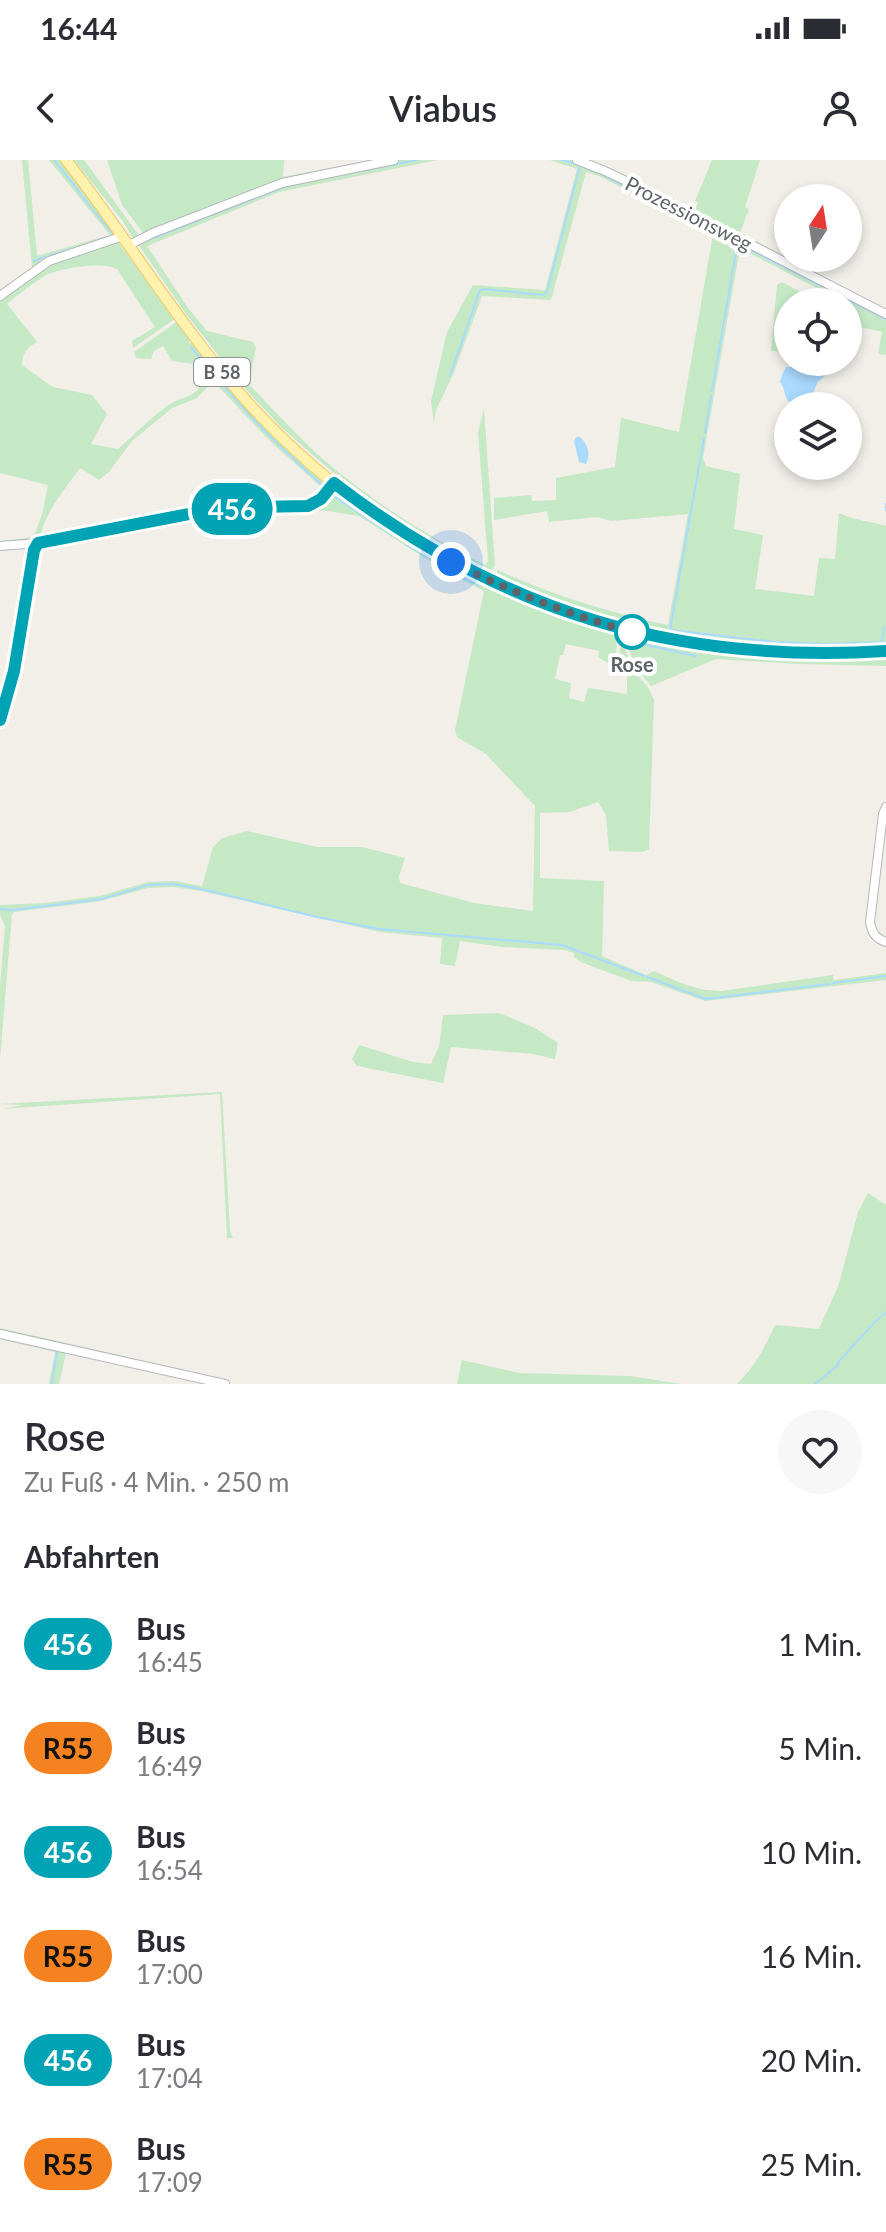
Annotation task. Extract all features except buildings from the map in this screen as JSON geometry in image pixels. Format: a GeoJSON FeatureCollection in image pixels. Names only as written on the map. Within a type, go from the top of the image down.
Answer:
{"type":"FeatureCollection","features":[{"type":"Feature","properties":{"kind":"main road","name":"B 58"},"geometry":{"type":"LineString","coordinates":[[66,160],[195,338],[236,389],[297,452],[334,483],[390,525],[451,562],[532,599],[594,621],[663,639],[740,650],[819,654],[886,651]]}},
{"type":"Feature","properties":{"kind":"street"},"geometry":{"type":"LineString","coordinates":[[0,296],[49,261],[143,237],[282,183],[394,160]]}},
{"type":"Feature","properties":{"kind":"street","name":"Prozessionsweg"},"geometry":{"type":"LineString","coordinates":[[577,160],[643,189],[886,314]]}},
{"type":"Feature","properties":{"kind":"street"},"geometry":{"type":"LineString","coordinates":[[0,546],[38,543],[194,513],[308,506],[321,499],[334,483]]}},
{"type":"Feature","properties":{"kind":"street"},"geometry":{"type":"LineString","coordinates":[[0,720],[14,671],[34,550],[38,543]]}},
{"type":"Feature","properties":{"kind":"street"},"geometry":{"type":"LineString","coordinates":[[886,807],[881,865],[870,922],[872,933],[886,942]]}},
{"type":"Feature","properties":{"kind":"street"},"geometry":{"type":"LineString","coordinates":[[0,1334],[225,1384]]}},
{"type":"Feature","properties":{"kind":"green space"},"geometry":{"type":"Polygon","coordinates":[[[22,160],[28,160],[37,256],[110,235],[49,160],[61,160],[116,232],[115,237],[48,260],[10,286],[32,267],[22,160]]]}},
{"type":"Feature","properties":{"kind":"green space"},"geometry":{"type":"Polygon","coordinates":[[[74,160],[84,160],[137,236],[133,238],[74,160]]]}},
{"type":"Feature","properties":{"kind":"green space"},"geometry":{"type":"Polygon","coordinates":[[[107,160],[284,160],[283,177],[370,160],[387,160],[287,180],[144,234],[122,205],[107,160]]]}},
{"type":"Feature","properties":{"kind":"green space"},"geometry":{"type":"Polygon","coordinates":[[[400,160],[438,160],[279,192],[147,246],[207,331],[253,342],[256,348],[251,372],[245,380],[341,474],[336,475],[282,428],[240,383],[186,314],[138,244],[282,184],[400,160]]]}},
{"type":"Feature","properties":{"kind":"green space"},"geometry":{"type":"Polygon","coordinates":[[[550,160],[571,160],[588,165],[774,259],[774,266],[740,248],[703,458],[706,466],[740,474],[734,529],[763,535],[755,589],[814,596],[819,558],[835,559],[839,513],[886,526],[886,643],[799,646],[720,641],[683,635],[646,628],[574,607],[500,579],[497,575],[497,570],[581,602],[668,625],[688,514],[611,521],[598,517],[549,522],[547,511],[494,520],[494,498],[531,495],[532,501],[556,500],[556,478],[615,467],[621,418],[679,432],[713,234],[586,172],[551,300],[482,296],[453,375],[436,410],[434,423],[431,401],[447,332],[473,285],[545,290],[577,169],[550,160]]]}},
{"type":"Feature","properties":{"kind":"green space"},"geometry":{"type":"Polygon","coordinates":[[[712,160],[760,160],[740,233],[760,243],[759,246],[691,210],[698,203],[695,201],[712,160]]]}},
{"type":"Feature","properties":{"kind":"green space"},"geometry":{"type":"Polygon","coordinates":[[[118,242],[174,317],[173,320],[133,348],[132,341],[155,327],[117,269],[91,266],[58,271],[38,280],[7,304],[37,342],[26,351],[22,365],[53,387],[92,395],[107,414],[91,444],[118,449],[165,408],[199,388],[199,374],[193,364],[172,361],[163,346],[154,351],[151,359],[136,358],[134,352],[179,323],[189,337],[189,343],[194,343],[325,482],[326,487],[315,501],[90,531],[89,527],[193,507],[301,502],[318,493],[321,487],[270,441],[213,381],[197,398],[172,408],[132,441],[109,472],[99,480],[80,468],[49,512],[41,540],[0,545],[0,541],[34,537],[48,485],[0,473],[0,297],[38,269],[118,242]]]}},
{"type":"Feature","properties":{"kind":"green space"},"geometry":{"type":"Polygon","coordinates":[[[786,272],[799,272],[831,288],[817,288],[786,272]]]}},
{"type":"Feature","properties":{"kind":"green space"},"geometry":{"type":"Polygon","coordinates":[[[782,282],[793,288],[777,288],[782,282]]]}},
{"type":"Feature","properties":{"kind":"green space"},"geometry":{"type":"Polygon","coordinates":[[[862,304],[886,316],[886,355],[878,354],[882,332],[862,328],[862,304]]]}},
{"type":"Feature","properties":{"kind":"green space"},"geometry":{"type":"Polygon","coordinates":[[[774,318],[774,351],[771,351],[774,318]]]}},
{"type":"Feature","properties":{"kind":"green space"},"geometry":{"type":"Polygon","coordinates":[[[484,409],[495,566],[489,573],[430,543],[357,492],[340,478],[341,474],[401,517],[485,565],[488,561],[478,432],[484,409]]]}},
{"type":"Feature","properties":{"kind":"green space"},"geometry":{"type":"Polygon","coordinates":[[[331,490],[413,543],[617,633],[616,657],[610,664],[598,657],[599,651],[566,644],[563,655],[560,655],[555,679],[571,683],[569,698],[584,702],[588,688],[627,694],[627,673],[614,666],[618,663],[621,641],[636,673],[649,689],[654,700],[649,849],[643,852],[609,851],[606,815],[598,802],[570,812],[540,813],[540,878],[604,881],[602,956],[646,975],[654,971],[705,990],[722,991],[833,975],[834,980],[886,973],[886,980],[705,1001],[651,982],[631,981],[581,962],[574,957],[574,953],[565,950],[460,941],[455,966],[440,964],[442,938],[380,932],[201,891],[173,887],[148,888],[101,901],[12,914],[0,1059],[0,987],[5,926],[0,905],[100,896],[148,882],[175,881],[202,886],[213,847],[222,838],[247,831],[317,847],[362,847],[405,858],[400,883],[474,903],[533,911],[535,806],[486,754],[457,737],[455,730],[484,591],[442,569],[359,516],[314,509],[307,513],[253,512],[194,517],[46,545],[36,559],[15,686],[7,715],[0,727],[35,555],[40,546],[194,514],[297,509],[331,490]]]}},
{"type":"Feature","properties":{"kind":"green space"},"geometry":{"type":"Polygon","coordinates":[[[29,544],[32,546],[13,670],[0,716],[0,700],[29,544]]]}},
{"type":"Feature","properties":{"kind":"green space"},"geometry":{"type":"Polygon","coordinates":[[[628,635],[789,658],[886,659],[886,666],[716,659],[651,686],[638,670],[624,639],[628,635]]]}},
{"type":"Feature","properties":{"kind":"green space"},"geometry":{"type":"Polygon","coordinates":[[[499,1013],[535,1028],[558,1043],[555,1059],[533,1054],[451,1047],[443,1083],[357,1066],[352,1059],[359,1045],[413,1062],[431,1064],[439,1046],[443,1015],[499,1013]]]}},
{"type":"Feature","properties":{"kind":"green space"},"geometry":{"type":"Polygon","coordinates":[[[222,1092],[230,1231],[233,1238],[227,1238],[220,1094],[0,1109],[23,1105],[0,1104],[222,1092]]]}},
{"type":"Feature","properties":{"kind":"green space"},"geometry":{"type":"Polygon","coordinates":[[[868,1193],[886,1205],[886,1384],[737,1384],[759,1356],[775,1325],[819,1329],[839,1284],[858,1212],[868,1193]]]}},
{"type":"Feature","properties":{"kind":"green space"},"geometry":{"type":"Polygon","coordinates":[[[0,1328],[185,1370],[0,1332],[0,1328]]]}},
{"type":"Feature","properties":{"kind":"green space"},"geometry":{"type":"Polygon","coordinates":[[[0,1336],[208,1384],[66,1353],[59,1384],[49,1384],[55,1352],[0,1339],[0,1336]]]}},
{"type":"Feature","properties":{"kind":"green space"},"geometry":{"type":"Polygon","coordinates":[[[462,1360],[519,1373],[630,1376],[681,1384],[457,1384],[462,1360]]]}},
{"type":"Feature","properties":{"kind":"water"},"geometry":{"type":"Polygon","coordinates":[[[825,376],[813,392],[785,392],[781,377],[825,376]]]}},
{"type":"Feature","properties":{"kind":"water"},"geometry":{"type":"Polygon","coordinates":[[[580,437],[587,446],[586,464],[579,462],[574,441],[580,437]]]}},
{"type":"Feature","properties":{"kind":"waterway"},"geometry":{"type":"LineString","coordinates":[[54,160],[111,232]]}},
{"type":"Feature","properties":{"kind":"waterway"},"geometry":{"type":"LineString","coordinates":[[334,176],[417,160]]}},
{"type":"Feature","properties":{"kind":"waterway"},"geometry":{"type":"LineString","coordinates":[[562,160],[576,164]]}},
{"type":"Feature","properties":{"kind":"waterway"},"geometry":{"type":"LineString","coordinates":[[450,376],[480,290],[543,295],[547,292],[580,166]]}},
{"type":"Feature","properties":{"kind":"waterway"},"geometry":{"type":"LineString","coordinates":[[601,174],[729,239]]}},
{"type":"Feature","properties":{"kind":"waterway"},"geometry":{"type":"LineString","coordinates":[[153,238],[281,188]]}},
{"type":"Feature","properties":{"kind":"waterway"},"geometry":{"type":"LineString","coordinates":[[712,391],[737,246],[734,241]]}},
{"type":"Feature","properties":{"kind":"waterway"},"geometry":{"type":"LineString","coordinates":[[737,243],[821,286]]}},
{"type":"Feature","properties":{"kind":"waterway"},"geometry":{"type":"LineString","coordinates":[[51,255],[65,251]]}},
{"type":"Feature","properties":{"kind":"waterway"},"geometry":{"type":"LineString","coordinates":[[34,261],[45,257]]}},
{"type":"Feature","properties":{"kind":"waterway"},"geometry":{"type":"LineString","coordinates":[[862,307],[886,319]]}},
{"type":"Feature","properties":{"kind":"waterway"},"geometry":{"type":"LineString","coordinates":[[191,347],[253,418],[321,484]]}},
{"type":"Feature","properties":{"kind":"waterway"},"geometry":{"type":"LineString","coordinates":[[705,433],[711,396]]}},
{"type":"Feature","properties":{"kind":"waterway"},"geometry":{"type":"LineString","coordinates":[[704,438],[670,630],[774,642],[826,644],[881,642],[884,627]]}},
{"type":"Feature","properties":{"kind":"waterway"},"geometry":{"type":"LineString","coordinates":[[334,496],[392,535]]}},
{"type":"Feature","properties":{"kind":"waterway"},"geometry":{"type":"LineString","coordinates":[[886,504],[886,510]]}},
{"type":"Feature","properties":{"kind":"waterway"},"geometry":{"type":"LineString","coordinates":[[407,545],[479,586]]}},
{"type":"Feature","properties":{"kind":"waterway"},"geometry":{"type":"LineString","coordinates":[[628,641],[696,656]]}},
{"type":"Feature","properties":{"kind":"waterway"},"geometry":{"type":"LineString","coordinates":[[0,909],[102,899],[148,885],[173,884],[379,929],[562,945],[644,976]]}},
{"type":"Feature","properties":{"kind":"waterway"},"geometry":{"type":"LineString","coordinates":[[833,983],[886,976]]}},
{"type":"Feature","properties":{"kind":"waterway"},"geometry":{"type":"LineString","coordinates":[[647,977],[706,999],[829,984]]}},
{"type":"Feature","properties":{"kind":"waterway"},"geometry":{"type":"LineString","coordinates":[[815,1384],[837,1366],[886,1312]]}},
{"type":"Feature","properties":{"kind":"waterway"},"geometry":{"type":"LineString","coordinates":[[52,1384],[57,1352]]}},
{"type":"Feature","properties":{"kind":"bus line","name":"456"},"geometry":{"type":"LineString","coordinates":[[0,720],[14,671],[34,550],[38,543],[194,513],[308,506],[321,499],[334,483],[390,525],[451,562],[491,582],[579,617],[663,639],[740,650],[796,653],[886,651]]}},
{"type":"Feature","properties":{"kind":"place","name":"Rose"},"geometry":{"type":"Point","coordinates":[632,632]}},
{"type":"Feature","properties":{"kind":"route"},"geometry":{"type":"LineString","coordinates":[[451,562],[532,599],[632,632]]}}]}
